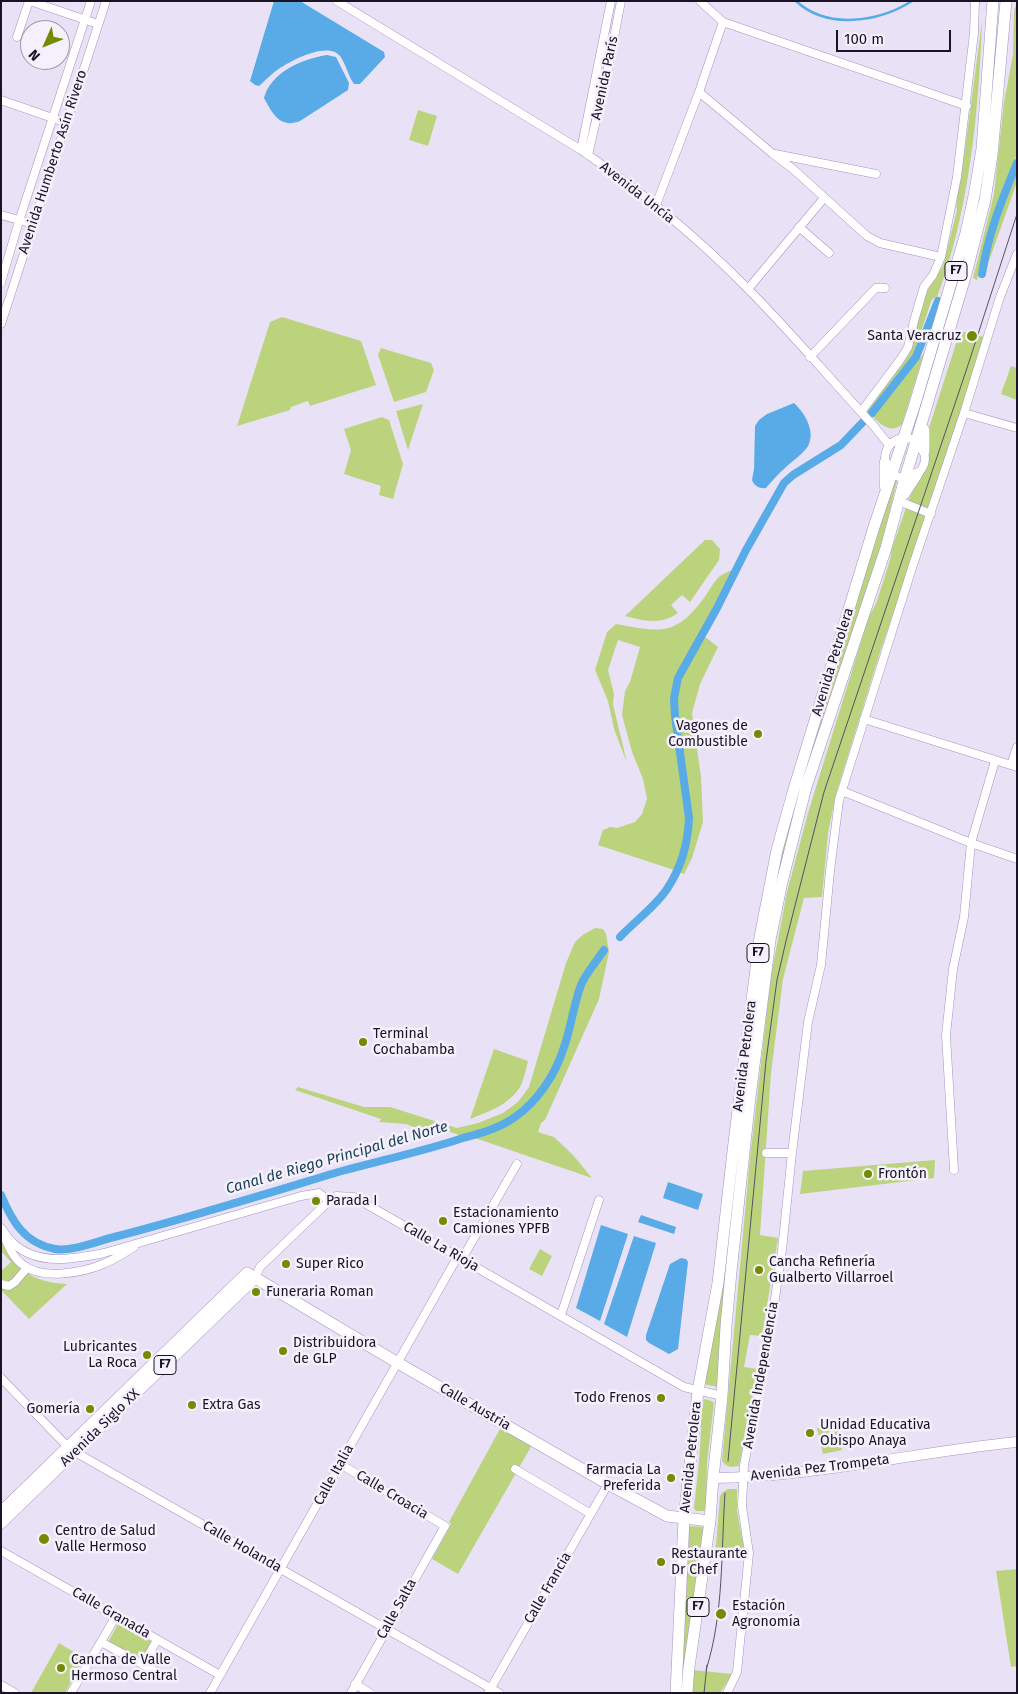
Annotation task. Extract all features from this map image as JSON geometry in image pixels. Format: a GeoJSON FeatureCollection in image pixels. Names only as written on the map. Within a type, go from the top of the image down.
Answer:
{"type":"FeatureCollection","features":[{"type":"Feature","properties":{"kind":"highway"},"geometry":{"type":"LineString","coordinates":[[986,1],[990,32]]}},
{"type":"Feature","properties":{"kind":"highway","name":"F7"},"geometry":{"type":"LineString","coordinates":[[916,441],[918,415],[974,196],[982,149],[993,1]]}},
{"type":"Feature","properties":{"kind":"highway","name":"F7"},"geometry":{"type":"LineString","coordinates":[[895,441],[918,415],[966,274],[985,200],[992,155],[1006,1]]}},
{"type":"Feature","properties":{"kind":"highway"},"geometry":{"type":"LineString","coordinates":[[1004,25],[1014,1]]}},
{"type":"Feature","properties":{"kind":"highway"},"geometry":{"type":"LineString","coordinates":[[918,415],[924,451]]}},
{"type":"Feature","properties":{"kind":"highway","name":"Avenida Petrolera"},"geometry":{"type":"LineString","coordinates":[[676,1693],[684,1519],[698,1391],[718,1283],[758,956],[777,850],[794,789],[893,474],[895,441]]}},
{"type":"Feature","properties":{"kind":"highway","name":"Avenida Petrolera"},"geometry":{"type":"LineString","coordinates":[[688,1693],[689,1667],[710,1521],[722,1396],[726,1326],[749,1106],[770,940],[782,882],[806,786],[886,548],[916,441]]}},
{"type":"Feature","properties":{"kind":"highway"},"geometry":{"type":"LineString","coordinates":[[885,463],[886,495]]}},
{"type":"Feature","properties":{"kind":"highway"},"geometry":{"type":"LineString","coordinates":[[899,501],[917,474]]}},
{"type":"Feature","properties":{"kind":"highway","name":"Calle Austria"},"geometry":{"type":"LineString","coordinates":[[254,1273],[398,1363],[608,1484],[667,1516],[710,1521]]}},
{"type":"Feature","properties":{"kind":"highway","name":"Avenida Siglo XX"},"geometry":{"type":"LineString","coordinates":[[1,1512],[72,1449],[254,1273]]}},
{"type":"Feature","properties":{"kind":"highway","name":"Avenida Siglo XX"},"geometry":{"type":"LineString","coordinates":[[1,1523],[72,1449]]}},
{"type":"Feature","properties":{"kind":"main road","name":"Avenida Pez Trompeta"},"geometry":{"type":"LineString","coordinates":[[713,1478],[830,1470],[1017,1442]]}},
{"type":"Feature","properties":{"kind":"street"},"geometry":{"type":"LineString","coordinates":[[17,37],[29,1],[98,24]]}},
{"type":"Feature","properties":{"kind":"street","name":"Avenida Humberto Asín Rivero"},"geometry":{"type":"LineString","coordinates":[[2,280],[91,1]]}},
{"type":"Feature","properties":{"kind":"street","name":"Avenida Humberto Asín Rivero"},"geometry":{"type":"LineString","coordinates":[[1,324],[106,1]]}},
{"type":"Feature","properties":{"kind":"street","name":"Avenida Uncía"},"geometry":{"type":"LineString","coordinates":[[336,1],[585,152],[656,205],[748,289],[861,412],[895,441]]}},
{"type":"Feature","properties":{"kind":"street","name":"Avenida París"},"geometry":{"type":"LineString","coordinates":[[585,152],[611,1]]}},
{"type":"Feature","properties":{"kind":"street","name":"Avenida París"},"geometry":{"type":"LineString","coordinates":[[585,152],[609,64],[621,1]]}},
{"type":"Feature","properties":{"kind":"street"},"geometry":{"type":"LineString","coordinates":[[700,1],[723,22],[966,106]]}},
{"type":"Feature","properties":{"kind":"street"},"geometry":{"type":"LineString","coordinates":[[861,412],[908,347],[924,287],[933,275],[941,257],[952,206],[966,106],[974,33],[975,1]]}},
{"type":"Feature","properties":{"kind":"street"},"geometry":{"type":"LineString","coordinates":[[656,205],[699,92],[723,22]]}},
{"type":"Feature","properties":{"kind":"street"},"geometry":{"type":"LineString","coordinates":[[699,92],[772,154],[793,169],[867,236],[880,243],[941,257]]}},
{"type":"Feature","properties":{"kind":"street"},"geometry":{"type":"LineString","coordinates":[[1,100],[67,123]]}},
{"type":"Feature","properties":{"kind":"street"},"geometry":{"type":"LineString","coordinates":[[772,154],[876,174]]}},
{"type":"Feature","properties":{"kind":"street"},"geometry":{"type":"LineString","coordinates":[[748,289],[824,198]]}},
{"type":"Feature","properties":{"kind":"street"},"geometry":{"type":"LineString","coordinates":[[1,215],[33,224]]}},
{"type":"Feature","properties":{"kind":"street"},"geometry":{"type":"LineString","coordinates":[[799,227],[829,253]]}},
{"type":"Feature","properties":{"kind":"street","name":"Avenida Independencia"},"geometry":{"type":"LineString","coordinates":[[726,1693],[737,1672],[749,1553],[742,1506],[744,1465],[773,1314],[808,1022],[821,965],[830,871],[840,800],[864,719],[1000,297],[1017,254]]}},
{"type":"Feature","properties":{"kind":"street"},"geometry":{"type":"LineString","coordinates":[[810,357],[876,288],[885,288]]}},
{"type":"Feature","properties":{"kind":"street"},"geometry":{"type":"LineString","coordinates":[[964,413],[1017,428]]}},
{"type":"Feature","properties":{"kind":"street"},"geometry":{"type":"LineString","coordinates":[[895,441],[916,441],[924,451],[924,463],[917,474],[905,478],[893,474],[885,463],[885,453],[895,441]]}},
{"type":"Feature","properties":{"kind":"street"},"geometry":{"type":"LineString","coordinates":[[899,501],[931,514]]}},
{"type":"Feature","properties":{"kind":"street"},"geometry":{"type":"LineString","coordinates":[[864,719],[1014,766],[1017,747]]}},
{"type":"Feature","properties":{"kind":"street"},"geometry":{"type":"LineString","coordinates":[[954,1170],[946,1035],[953,969],[964,917],[971,843],[995,761]]}},
{"type":"Feature","properties":{"kind":"street"},"geometry":{"type":"LineString","coordinates":[[842,791],[971,843],[1017,859]]}},
{"type":"Feature","properties":{"kind":"street"},"geometry":{"type":"LineString","coordinates":[[766,1153],[792,1153]]}},
{"type":"Feature","properties":{"kind":"street","name":"Calle Italia"},"geometry":{"type":"LineString","coordinates":[[210,1693],[398,1363],[517,1164]]}},
{"type":"Feature","properties":{"kind":"street","name":"Calle La Rioja"},"geometry":{"type":"LineString","coordinates":[[1,1229],[13,1244],[30,1255],[52,1260],[76,1259],[300,1196],[319,1193],[329,1201],[336,1196],[354,1197],[684,1387],[722,1396]]}},
{"type":"Feature","properties":{"kind":"street"},"geometry":{"type":"LineString","coordinates":[[561,1316],[599,1200]]}},
{"type":"Feature","properties":{"kind":"street","name":"Avenida Siglo XX"},"geometry":{"type":"LineString","coordinates":[[254,1273],[329,1201]]}},
{"type":"Feature","properties":{"kind":"street","name":"Calle La Rioja"},"geometry":{"type":"LineString","coordinates":[[1,1229],[11,1252],[23,1266],[33,1271],[52,1274],[78,1271],[103,1264],[145,1241]]}},
{"type":"Feature","properties":{"kind":"street"},"geometry":{"type":"LineString","coordinates":[[1,1284],[9,1286],[28,1268]]}},
{"type":"Feature","properties":{"kind":"street","name":"Calle Holanda"},"geometry":{"type":"LineString","coordinates":[[1,1378],[72,1449],[386,1628],[489,1690],[499,1693]]}},
{"type":"Feature","properties":{"kind":"street","name":"Calle Croacia"},"geometry":{"type":"LineString","coordinates":[[340,1464],[445,1526]]}},
{"type":"Feature","properties":{"kind":"street"},"geometry":{"type":"LineString","coordinates":[[515,1469],[591,1514]]}},
{"type":"Feature","properties":{"kind":"street","name":"Calle Francia"},"geometry":{"type":"LineString","coordinates":[[489,1690],[608,1484]]}},
{"type":"Feature","properties":{"kind":"street","name":"Calle Salta"},"geometry":{"type":"LineString","coordinates":[[350,1693],[445,1526]]}},
{"type":"Feature","properties":{"kind":"street","name":"Calle Granada"},"geometry":{"type":"LineString","coordinates":[[1,1551],[220,1675]]}},
{"type":"Feature","properties":{"kind":"street"},"geometry":{"type":"LineString","coordinates":[[71,1693],[116,1616]]}},
{"type":"Feature","properties":{"kind":"street"},"geometry":{"type":"LineString","coordinates":[[143,1665],[157,1640]]}},
{"type":"Feature","properties":{"kind":"street"},"geometry":{"type":"LineString","coordinates":[[101,1642],[157,1672]]}},
{"type":"Feature","properties":{"kind":"street"},"geometry":{"type":"LineString","coordinates":[[355,1684],[370,1693]]}},
{"type":"Feature","properties":{"kind":"street"},"geometry":{"type":"LineString","coordinates":[[1,1685],[15,1693]]}},
{"type":"Feature","properties":{"kind":"green space"},"geometry":{"type":"Polygon","coordinates":[[[1017,3],[1017,154],[999,198],[986,240],[977,280],[973,278],[994,194],[1004,102],[1013,55],[1014,10],[1017,3]]]}},
{"type":"Feature","properties":{"kind":"green space"},"geometry":{"type":"Polygon","coordinates":[[[982,21],[975,126],[965,196],[948,265],[937,297],[932,299],[913,355],[869,413],[866,411],[908,356],[913,345],[919,313],[927,290],[943,266],[957,210],[956,200],[964,157],[982,21]]]}},
{"type":"Feature","properties":{"kind":"green space"},"geometry":{"type":"Polygon","coordinates":[[[418,110],[437,116],[428,146],[409,140],[418,110]]]}},
{"type":"Feature","properties":{"kind":"green space"},"geometry":{"type":"Polygon","coordinates":[[[1017,170],[1017,182],[982,281],[995,225],[1017,170]]]}},
{"type":"Feature","properties":{"kind":"green space"},"geometry":{"type":"Polygon","coordinates":[[[282,317],[361,341],[376,385],[310,406],[308,401],[291,407],[290,410],[237,426],[270,322],[282,317]]]}},
{"type":"Feature","properties":{"kind":"green space"},"geometry":{"type":"Polygon","coordinates":[[[960,331],[984,337],[934,495],[881,649],[836,794],[828,833],[822,897],[804,898],[783,979],[771,1073],[760,1235],[778,1238],[762,1336],[750,1335],[744,1367],[757,1369],[739,1466],[729,1466],[722,1461],[750,1158],[771,976],[787,892],[808,813],[869,616],[876,604],[892,548],[914,485],[925,468],[928,456],[928,431],[960,331]]]}},
{"type":"Feature","properties":{"kind":"green space"},"geometry":{"type":"Polygon","coordinates":[[[381,348],[431,363],[434,370],[426,392],[394,402],[378,355],[381,348]]]}},
{"type":"Feature","properties":{"kind":"green space"},"geometry":{"type":"Polygon","coordinates":[[[924,353],[902,424],[894,428],[883,425],[873,417],[924,353]]]}},
{"type":"Feature","properties":{"kind":"green space"},"geometry":{"type":"Polygon","coordinates":[[[1011,366],[1017,368],[1017,400],[1001,394],[1011,366]]]}},
{"type":"Feature","properties":{"kind":"green space"},"geometry":{"type":"Polygon","coordinates":[[[423,404],[408,450],[396,411],[423,404]]]}},
{"type":"Feature","properties":{"kind":"green space"},"geometry":{"type":"Polygon","coordinates":[[[382,417],[389,420],[403,464],[393,499],[379,495],[381,486],[344,474],[351,450],[344,429],[382,417]]]}},
{"type":"Feature","properties":{"kind":"green space"},"geometry":{"type":"Polygon","coordinates":[[[895,481],[897,481],[885,531],[787,843],[719,1387],[702,1384],[763,940],[791,811],[877,531],[895,481]]]}},
{"type":"Feature","properties":{"kind":"green space"},"geometry":{"type":"Polygon","coordinates":[[[705,540],[712,540],[720,549],[719,560],[690,602],[682,595],[671,605],[678,613],[659,621],[625,616],[705,540]]]}},
{"type":"Feature","properties":{"kind":"green space"},"geometry":{"type":"Polygon","coordinates":[[[734,569],[675,678],[672,695],[673,717],[686,817],[686,835],[674,870],[598,845],[603,830],[635,822],[642,814],[647,799],[643,779],[632,752],[622,715],[625,691],[630,682],[640,647],[618,640],[608,670],[614,694],[613,704],[627,763],[614,729],[608,701],[595,670],[607,632],[616,624],[656,630],[666,629],[675,625],[694,611],[718,578],[734,569]]]}},
{"type":"Feature","properties":{"kind":"green space"},"geometry":{"type":"Polygon","coordinates":[[[704,636],[718,647],[700,684],[692,713],[701,777],[703,822],[692,858],[684,874],[678,872],[690,839],[691,811],[679,732],[678,696],[683,674],[704,636]]]}},
{"type":"Feature","properties":{"kind":"green space"},"geometry":{"type":"Polygon","coordinates":[[[595,928],[603,929],[606,934],[609,952],[599,999],[538,1132],[554,1137],[573,1155],[592,1178],[466,1135],[462,1136],[439,1128],[438,1133],[433,1135],[406,1124],[379,1122],[381,1119],[295,1090],[298,1087],[364,1107],[390,1107],[457,1128],[478,1123],[503,1113],[518,1102],[529,1087],[566,963],[575,942],[595,928]]]}},
{"type":"Feature","properties":{"kind":"green space"},"geometry":{"type":"Polygon","coordinates":[[[494,1049],[528,1061],[523,1081],[510,1099],[491,1111],[470,1119],[494,1049]]]}},
{"type":"Feature","properties":{"kind":"green space","name":"Frontón"},"geometry":{"type":"Polygon","coordinates":[[[935,1160],[934,1178],[800,1194],[803,1171],[935,1160]]]}},
{"type":"Feature","properties":{"kind":"green space"},"geometry":{"type":"Polygon","coordinates":[[[1,1237],[13,1258],[26,1272],[34,1277],[54,1283],[67,1284],[29,1319],[1,1290],[1,1271],[11,1262],[1,1251],[1,1237]]]}},
{"type":"Feature","properties":{"kind":"green space"},"geometry":{"type":"Polygon","coordinates":[[[540,1249],[552,1256],[542,1276],[529,1269],[540,1249]]]}},
{"type":"Feature","properties":{"kind":"green space"},"geometry":{"type":"Polygon","coordinates":[[[704,1399],[714,1403],[707,1463],[706,1509],[704,1511],[696,1511],[694,1508],[700,1454],[701,1410],[704,1399]]]}},
{"type":"Feature","properties":{"kind":"green space"},"geometry":{"type":"Polygon","coordinates":[[[837,1424],[842,1450],[823,1454],[817,1428],[837,1424]]]}},
{"type":"Feature","properties":{"kind":"green space"},"geometry":{"type":"Polygon","coordinates":[[[501,1427],[532,1445],[458,1574],[432,1559],[451,1524],[449,1522],[501,1427]]]}},
{"type":"Feature","properties":{"kind":"green space"},"geometry":{"type":"Polygon","coordinates":[[[728,1489],[737,1489],[737,1511],[745,1554],[713,1553],[716,1545],[720,1496],[728,1489]]]}},
{"type":"Feature","properties":{"kind":"green space"},"geometry":{"type":"Polygon","coordinates":[[[689,1526],[704,1527],[684,1693],[680,1693],[689,1526]]]}},
{"type":"Feature","properties":{"kind":"green space"},"geometry":{"type":"Polygon","coordinates":[[[1017,1569],[1017,1666],[1011,1667],[996,1571],[1017,1569]]]}},
{"type":"Feature","properties":{"kind":"green space"},"geometry":{"type":"Polygon","coordinates":[[[118,1624],[152,1642],[141,1661],[108,1642],[118,1624]]]}},
{"type":"Feature","properties":{"kind":"green space"},"geometry":{"type":"Polygon","coordinates":[[[59,1643],[84,1658],[65,1693],[31,1693],[59,1643]]]}},
{"type":"Feature","properties":{"kind":"green space"},"geometry":{"type":"Polygon","coordinates":[[[693,1670],[732,1674],[720,1693],[692,1693],[693,1670]]]}},
{"type":"Feature","properties":{"kind":"water"},"geometry":{"type":"Polygon","coordinates":[[[274,1],[300,1],[384,52],[385,57],[360,84],[354,84],[340,56],[327,50],[310,53],[293,61],[277,70],[259,86],[255,85],[250,81],[274,1]]]}},
{"type":"Feature","properties":{"kind":"water"},"geometry":{"type":"Polygon","coordinates":[[[327,55],[336,57],[349,83],[348,90],[300,121],[287,123],[282,121],[270,109],[264,98],[273,81],[289,68],[327,55]]]}},
{"type":"Feature","properties":{"kind":"water"},"geometry":{"type":"Polygon","coordinates":[[[794,403],[802,412],[810,429],[811,435],[808,446],[766,488],[759,487],[752,480],[755,426],[767,414],[794,403]]]}},
{"type":"Feature","properties":{"kind":"water"},"geometry":{"type":"Polygon","coordinates":[[[668,1182],[703,1194],[698,1210],[663,1198],[668,1182]]]}},
{"type":"Feature","properties":{"kind":"water"},"geometry":{"type":"Polygon","coordinates":[[[641,1215],[676,1227],[674,1234],[638,1222],[641,1215]]]}},
{"type":"Feature","properties":{"kind":"water"},"geometry":{"type":"Polygon","coordinates":[[[601,1225],[628,1234],[600,1321],[576,1308],[601,1225]]]}},
{"type":"Feature","properties":{"kind":"water"},"geometry":{"type":"Polygon","coordinates":[[[634,1236],[656,1243],[627,1337],[604,1324],[634,1236]]]}},
{"type":"Feature","properties":{"kind":"water"},"geometry":{"type":"Polygon","coordinates":[[[681,1258],[686,1259],[688,1262],[678,1349],[669,1354],[649,1343],[646,1340],[646,1335],[670,1264],[681,1258]]]}},
{"type":"Feature","properties":{"kind":"waterway"},"geometry":{"type":"LineString","coordinates":[[796,1],[809,10],[823,16],[853,20],[884,14],[912,1]]}},
{"type":"Feature","properties":{"kind":"waterway","name":"Canal de Riego Principal del Norte"},"geometry":{"type":"LineString","coordinates":[[982,274],[992,231],[1017,163]]}},
{"type":"Feature","properties":{"kind":"waterway","name":"Canal de Riego Principal del Norte"},"geometry":{"type":"LineString","coordinates":[[872,413],[916,357],[938,301]]}},
{"type":"Feature","properties":{"kind":"waterway","name":"Canal de Riego Principal del Norte"},"geometry":{"type":"LineString","coordinates":[[620,937],[662,896],[676,873],[685,846],[689,818],[675,716],[674,698],[678,678],[784,483],[793,475],[841,445],[862,423]]}},
{"type":"Feature","properties":{"kind":"waterway","name":"Canal de Riego Principal del Norte"},"geometry":{"type":"LineString","coordinates":[[1,1195],[20,1230],[27,1236],[44,1246],[61,1250],[69,1249],[85,1246],[335,1173],[431,1148],[497,1127],[509,1121],[531,1104],[550,1078],[566,1042],[581,985],[604,950]]}},
{"type":"Feature","properties":{"kind":"tram line"},"geometry":{"type":"LineString","coordinates":[[728,1461],[766,1061],[777,980],[786,941],[824,792],[1017,214]]}},
{"type":"Feature","properties":{"kind":"tram line"},"geometry":{"type":"LineString","coordinates":[[706,1670],[712,1649],[719,1605],[725,1493]]}},
{"type":"Feature","properties":{"kind":"tram line"},"geometry":{"type":"LineString","coordinates":[[704,1693],[707,1665]]}},
{"type":"Feature","properties":{"kind":"place","name":"Santa Veracruz"},"geometry":{"type":"Point","coordinates":[972,336]}},
{"type":"Feature","properties":{"kind":"place","name":"Vagones de Combustible"},"geometry":{"type":"Point","coordinates":[758,734]}},
{"type":"Feature","properties":{"kind":"place","name":"Terminal Cochabamba"},"geometry":{"type":"Point","coordinates":[363,1042]}},
{"type":"Feature","properties":{"kind":"place","name":"Frontón"},"geometry":{"type":"Point","coordinates":[868,1174]}},
{"type":"Feature","properties":{"kind":"place","name":"Parada I"},"geometry":{"type":"Point","coordinates":[316,1201]}},
{"type":"Feature","properties":{"kind":"place","name":"Estacionamiento Camiones YPFB"},"geometry":{"type":"Point","coordinates":[443,1221]}},
{"type":"Feature","properties":{"kind":"place","name":"Super Rico"},"geometry":{"type":"Point","coordinates":[286,1264]}},
{"type":"Feature","properties":{"kind":"place","name":"Cancha Refinería Gualberto Villarroel"},"geometry":{"type":"Point","coordinates":[759,1270]}},
{"type":"Feature","properties":{"kind":"place","name":"Funeraria Roman"},"geometry":{"type":"Point","coordinates":[256,1292]}},
{"type":"Feature","properties":{"kind":"place","name":"Distribuidora de GLP"},"geometry":{"type":"Point","coordinates":[283,1351]}},
{"type":"Feature","properties":{"kind":"place","name":"Lubricantes La Roca"},"geometry":{"type":"Point","coordinates":[147,1355]}},
{"type":"Feature","properties":{"kind":"place","name":"Todo Frenos"},"geometry":{"type":"Point","coordinates":[661,1398]}},
{"type":"Feature","properties":{"kind":"place","name":"Extra Gas"},"geometry":{"type":"Point","coordinates":[192,1405]}},
{"type":"Feature","properties":{"kind":"place","name":"Gomería"},"geometry":{"type":"Point","coordinates":[90,1409]}},
{"type":"Feature","properties":{"kind":"place","name":"Unidad Educativa Obispo Anaya"},"geometry":{"type":"Point","coordinates":[810,1433]}},
{"type":"Feature","properties":{"kind":"place","name":"Farmacia La Preferida"},"geometry":{"type":"Point","coordinates":[671,1478]}},
{"type":"Feature","properties":{"kind":"place","name":"Centro de Salud Valle Hermoso"},"geometry":{"type":"Point","coordinates":[44,1539]}},
{"type":"Feature","properties":{"kind":"place","name":"Restaurante Dr Chef"},"geometry":{"type":"Point","coordinates":[661,1562]}},
{"type":"Feature","properties":{"kind":"place","name":"Estación Agronomía"},"geometry":{"type":"Point","coordinates":[721,1614]}},
{"type":"Feature","properties":{"kind":"place","name":"Cancha de Valle Hermoso Central"},"geometry":{"type":"Point","coordinates":[61,1668]}}]}
